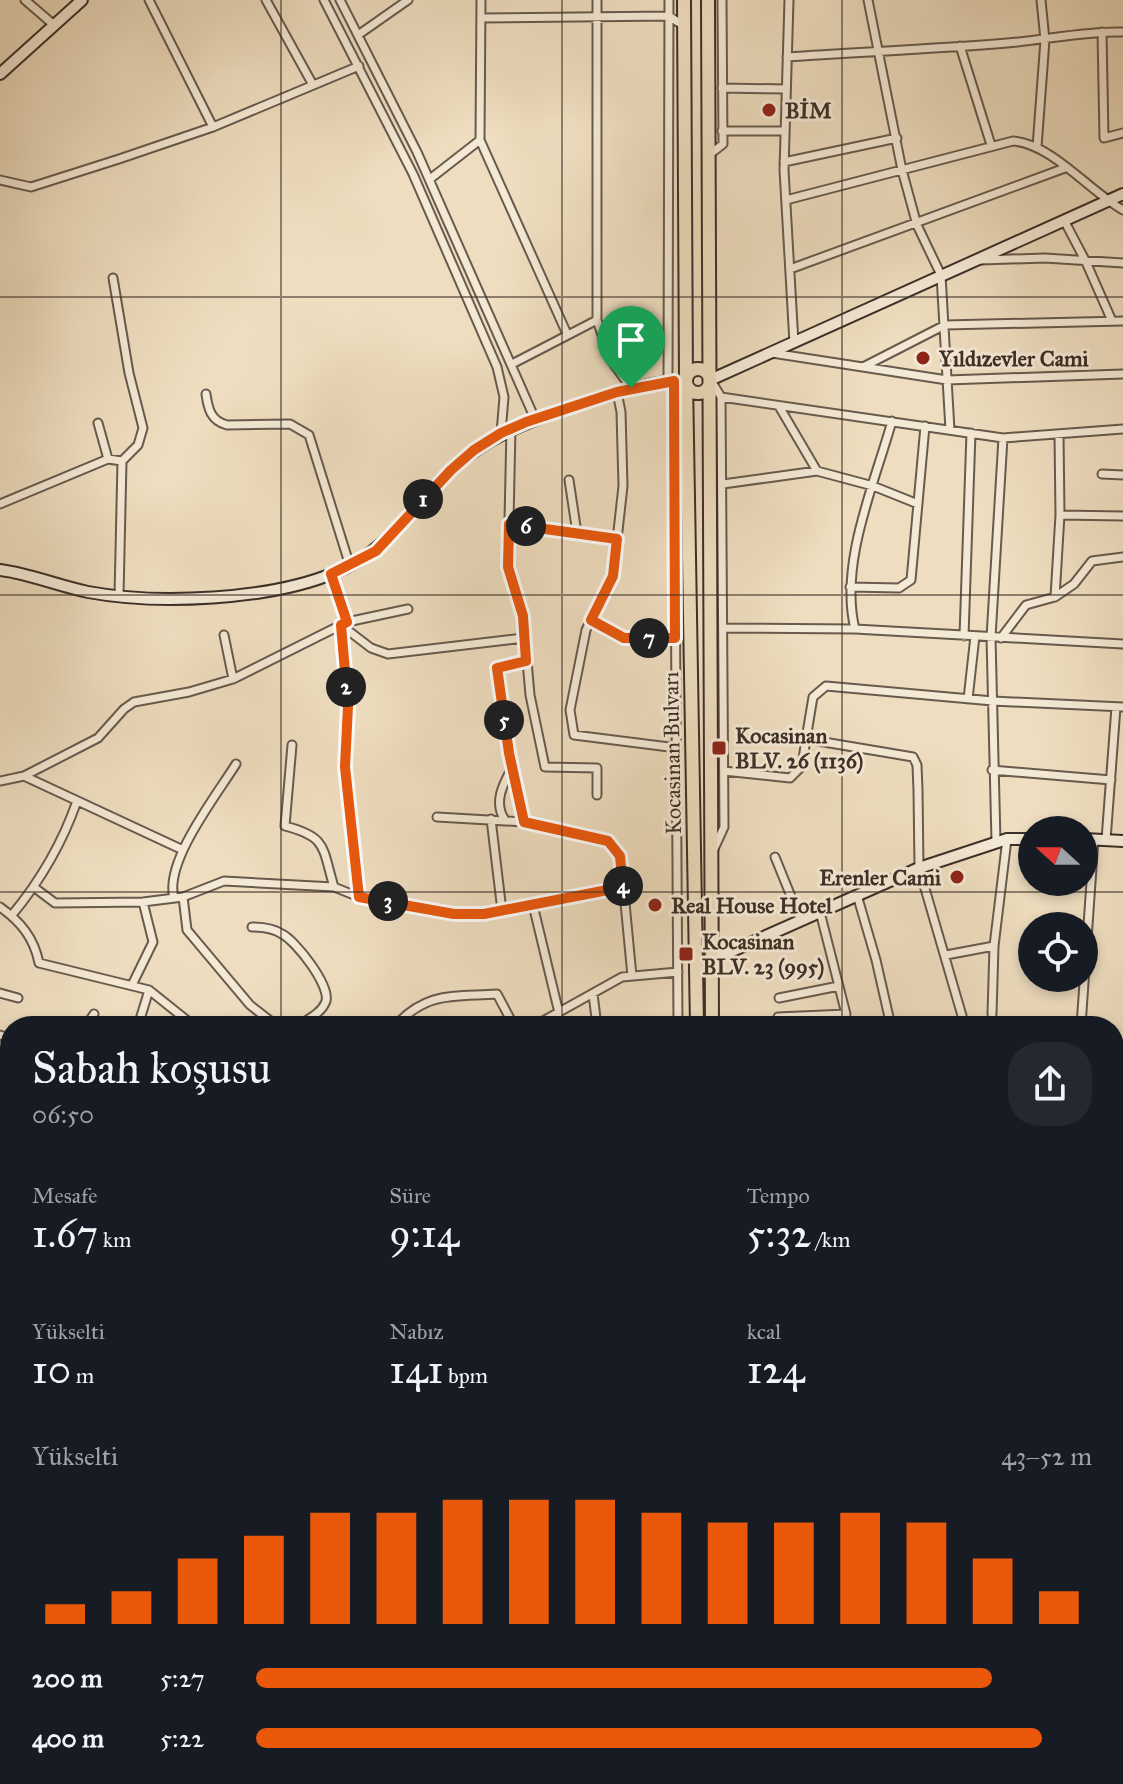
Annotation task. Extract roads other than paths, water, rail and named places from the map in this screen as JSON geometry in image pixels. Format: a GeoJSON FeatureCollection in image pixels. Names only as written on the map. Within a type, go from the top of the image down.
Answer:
{"type":"FeatureCollection","features":[{"type":"Feature","properties":{"kind":"highway","name":"Kocasinan Bulvarı"},"geometry":{"type":"LineString","coordinates":[[684,0],[676,381],[697,1016]]}},
{"type":"Feature","properties":{"kind":"highway","name":"Kocasinan Bulvarı"},"geometry":{"type":"LineString","coordinates":[[708,0],[713,1016]]}},
{"type":"Feature","properties":{"kind":"highway"},"geometry":{"type":"LineString","coordinates":[[676,381],[698,369],[705,371],[710,380]]}},
{"type":"Feature","properties":{"kind":"highway"},"geometry":{"type":"LineString","coordinates":[[707,1784],[715,1784]]}},
{"type":"Feature","properties":{"kind":"street"},"geometry":{"type":"LineString","coordinates":[[25,0],[54,25]]}},
{"type":"Feature","properties":{"kind":"street"},"geometry":{"type":"LineString","coordinates":[[0,74],[82,0]]}},
{"type":"Feature","properties":{"kind":"street"},"geometry":{"type":"LineString","coordinates":[[149,0],[213,127]]}},
{"type":"Feature","properties":{"kind":"street"},"geometry":{"type":"LineString","coordinates":[[266,0],[313,85]]}},
{"type":"Feature","properties":{"kind":"street"},"geometry":{"type":"LineString","coordinates":[[324,0],[413,174],[497,367],[504,397],[506,431],[508,567],[523,616],[530,695],[545,767],[597,768],[597,795]]}},
{"type":"Feature","properties":{"kind":"street"},"geometry":{"type":"LineString","coordinates":[[340,0],[430,179],[535,419]]}},
{"type":"Feature","properties":{"kind":"street"},"geometry":{"type":"LineString","coordinates":[[358,35],[408,0]]}},
{"type":"Feature","properties":{"kind":"street"},"geometry":{"type":"LineString","coordinates":[[481,0],[480,140],[567,334]]}},
{"type":"Feature","properties":{"kind":"street"},"geometry":{"type":"LineString","coordinates":[[597,0],[597,320],[610,359],[631,388]]}},
{"type":"Feature","properties":{"kind":"street"},"geometry":{"type":"LineString","coordinates":[[669,0],[676,381],[678,1016]]}},
{"type":"Feature","properties":{"kind":"street"},"geometry":{"type":"LineString","coordinates":[[709,155],[723,144],[722,0]]}},
{"type":"Feature","properties":{"kind":"street"},"geometry":{"type":"LineString","coordinates":[[789,0],[784,162],[794,343]]}},
{"type":"Feature","properties":{"kind":"street"},"geometry":{"type":"LineString","coordinates":[[868,0],[902,170],[917,225],[941,275],[950,430]]}},
{"type":"Feature","properties":{"kind":"street"},"geometry":{"type":"LineString","coordinates":[[1037,147],[1045,40],[1041,0]]}},
{"type":"Feature","properties":{"kind":"street"},"geometry":{"type":"LineString","coordinates":[[481,18],[669,16],[684,26]]}},
{"type":"Feature","properties":{"kind":"street"},"geometry":{"type":"LineString","coordinates":[[1102,32],[1104,138],[1123,133]]}},
{"type":"Feature","properties":{"kind":"street"},"geometry":{"type":"LineString","coordinates":[[787,57],[1123,32]]}},
{"type":"Feature","properties":{"kind":"street"},"geometry":{"type":"LineString","coordinates":[[960,46],[991,145]]}},
{"type":"Feature","properties":{"kind":"street"},"geometry":{"type":"LineString","coordinates":[[0,180],[31,187],[213,127],[359,66]]}},
{"type":"Feature","properties":{"kind":"street"},"geometry":{"type":"LineString","coordinates":[[722,88],[786,89]]}},
{"type":"Feature","properties":{"kind":"street"},"geometry":{"type":"LineString","coordinates":[[722,131],[785,131]]}},
{"type":"Feature","properties":{"kind":"street"},"geometry":{"type":"LineString","coordinates":[[784,162],[897,138]]}},
{"type":"Feature","properties":{"kind":"street"},"geometry":{"type":"LineString","coordinates":[[430,179],[480,140]]}},
{"type":"Feature","properties":{"kind":"street"},"geometry":{"type":"LineString","coordinates":[[786,200],[1013,141],[1037,147],[1123,210]]}},
{"type":"Feature","properties":{"kind":"street"},"geometry":{"type":"LineString","coordinates":[[790,269],[917,225],[1065,168]]}},
{"type":"Feature","properties":{"kind":"street"},"geometry":{"type":"LineString","coordinates":[[712,855],[724,827],[724,628],[721,397],[710,380],[1123,194]]}},
{"type":"Feature","properties":{"kind":"street"},"geometry":{"type":"LineString","coordinates":[[1065,222],[1112,321]]}},
{"type":"Feature","properties":{"kind":"street"},"geometry":{"type":"LineString","coordinates":[[975,260],[1045,258],[1123,263]]}},
{"type":"Feature","properties":{"kind":"street"},"geometry":{"type":"LineString","coordinates":[[113,278],[129,373],[143,428],[138,445],[122,461],[119,596]]}},
{"type":"Feature","properties":{"kind":"street"},"geometry":{"type":"LineString","coordinates":[[512,364],[597,320]]}},
{"type":"Feature","properties":{"kind":"street"},"geometry":{"type":"LineString","coordinates":[[861,368],[945,325],[1123,321]]}},
{"type":"Feature","properties":{"kind":"street"},"geometry":{"type":"LineString","coordinates":[[772,353],[947,380],[1123,374]]}},
{"type":"Feature","properties":{"kind":"street"},"geometry":{"type":"LineString","coordinates":[[0,570],[89,592],[168,599],[251,592],[299,584],[350,566],[376,551],[451,470],[474,450],[506,431],[617,392],[676,381]]}},
{"type":"Feature","properties":{"kind":"street"},"geometry":{"type":"LineString","coordinates":[[617,392],[621,412],[623,486],[613,576],[586,630],[570,722],[574,735],[677,748]]}},
{"type":"Feature","properties":{"kind":"street"},"geometry":{"type":"LineString","coordinates":[[206,394],[210,414],[223,425],[290,424],[309,435],[350,566]]}},
{"type":"Feature","properties":{"kind":"street"},"geometry":{"type":"LineString","coordinates":[[721,397],[1003,438],[1123,429]]}},
{"type":"Feature","properties":{"kind":"street"},"geometry":{"type":"LineString","coordinates":[[780,407],[817,471]]}},
{"type":"Feature","properties":{"kind":"street"},"geometry":{"type":"LineString","coordinates":[[855,629],[850,587],[852,560],[892,421]]}},
{"type":"Feature","properties":{"kind":"street"},"geometry":{"type":"LineString","coordinates":[[98,423],[108,459]]}},
{"type":"Feature","properties":{"kind":"street"},"geometry":{"type":"LineString","coordinates":[[850,587],[893,588],[909,583],[912,577],[925,426]]}},
{"type":"Feature","properties":{"kind":"street"},"geometry":{"type":"LineString","coordinates":[[964,636],[971,433]]}},
{"type":"Feature","properties":{"kind":"street"},"geometry":{"type":"LineString","coordinates":[[1055,597],[1060,515],[1059,434]]}},
{"type":"Feature","properties":{"kind":"street"},"geometry":{"type":"LineString","coordinates":[[992,1014],[1001,840],[992,770],[991,637],[1003,438]]}},
{"type":"Feature","properties":{"kind":"street"},"geometry":{"type":"LineString","coordinates":[[0,504],[108,459],[122,461]]}},
{"type":"Feature","properties":{"kind":"street"},"geometry":{"type":"LineString","coordinates":[[723,484],[817,471],[873,486],[918,504]]}},
{"type":"Feature","properties":{"kind":"street"},"geometry":{"type":"LineString","coordinates":[[1102,474],[1123,475]]}},
{"type":"Feature","properties":{"kind":"street"},"geometry":{"type":"LineString","coordinates":[[569,480],[577,533]]}},
{"type":"Feature","properties":{"kind":"street"},"geometry":{"type":"LineString","coordinates":[[1060,515],[1123,516]]}},
{"type":"Feature","properties":{"kind":"street"},"geometry":{"type":"LineString","coordinates":[[509,524],[617,539]]}},
{"type":"Feature","properties":{"kind":"street"},"geometry":{"type":"LineString","coordinates":[[1001,638],[1026,605],[1055,597],[1074,584],[1092,561],[1123,557]]}},
{"type":"Feature","properties":{"kind":"street"},"geometry":{"type":"LineString","coordinates":[[331,574],[344,623],[348,706],[345,767],[359,897]]}},
{"type":"Feature","properties":{"kind":"street"},"geometry":{"type":"LineString","coordinates":[[0,781],[24,776],[98,738],[134,702],[189,692],[233,679],[344,623],[408,609]]}},
{"type":"Feature","properties":{"kind":"street"},"geometry":{"type":"LineString","coordinates":[[591,620],[624,638],[675,638]]}},
{"type":"Feature","properties":{"kind":"street"},"geometry":{"type":"LineString","coordinates":[[344,623],[371,648],[388,654],[524,638]]}},
{"type":"Feature","properties":{"kind":"street"},"geometry":{"type":"LineString","coordinates":[[724,628],[855,629],[1123,644]]}},
{"type":"Feature","properties":{"kind":"street"},"geometry":{"type":"LineString","coordinates":[[224,635],[233,679]]}},
{"type":"Feature","properties":{"kind":"street"},"geometry":{"type":"LineString","coordinates":[[968,699],[975,636]]}},
{"type":"Feature","properties":{"kind":"street"},"geometry":{"type":"LineString","coordinates":[[524,822],[512,768],[497,668],[526,661]]}},
{"type":"Feature","properties":{"kind":"street"},"geometry":{"type":"LineString","coordinates":[[724,771],[790,778],[802,766],[813,697],[826,686],[993,701],[1120,707],[1106,840]]}},
{"type":"Feature","properties":{"kind":"street"},"geometry":{"type":"LineString","coordinates":[[806,739],[913,757],[917,765],[919,868],[962,1016]]}},
{"type":"Feature","properties":{"kind":"street"},"geometry":{"type":"LineString","coordinates":[[292,745],[285,826],[309,832],[320,841],[334,887]]}},
{"type":"Feature","properties":{"kind":"street"},"geometry":{"type":"LineString","coordinates":[[236,764],[183,850],[172,875],[187,930],[250,1005],[264,1016]]}},
{"type":"Feature","properties":{"kind":"street"},"geometry":{"type":"LineString","coordinates":[[505,820],[499,802],[512,768]]}},
{"type":"Feature","properties":{"kind":"street"},"geometry":{"type":"LineString","coordinates":[[992,770],[1111,780]]}},
{"type":"Feature","properties":{"kind":"street"},"geometry":{"type":"LineString","coordinates":[[24,776],[183,850]]}},
{"type":"Feature","properties":{"kind":"street"},"geometry":{"type":"LineString","coordinates":[[12,915],[35,888],[64,835],[77,801]]}},
{"type":"Feature","properties":{"kind":"street"},"geometry":{"type":"LineString","coordinates":[[437,817],[524,822],[608,841],[620,856],[632,976]]}},
{"type":"Feature","properties":{"kind":"street"},"geometry":{"type":"LineString","coordinates":[[491,819],[502,911]]}},
{"type":"Feature","properties":{"kind":"street"},"geometry":{"type":"LineString","coordinates":[[712,960],[919,868],[1001,840],[1018,839]]}},
{"type":"Feature","properties":{"kind":"street"},"geometry":{"type":"LineString","coordinates":[[1098,840],[1123,841]]}},
{"type":"Feature","properties":{"kind":"street"},"geometry":{"type":"LineString","coordinates":[[775,857],[801,921]]}},
{"type":"Feature","properties":{"kind":"street"},"geometry":{"type":"LineString","coordinates":[[35,888],[55,903],[143,902],[178,898],[224,881],[334,887],[359,897],[454,914],[484,914],[623,887]]}},
{"type":"Feature","properties":{"kind":"street"},"geometry":{"type":"LineString","coordinates":[[857,895],[889,1016]]}},
{"type":"Feature","properties":{"kind":"street"},"geometry":{"type":"LineString","coordinates":[[132,985],[153,942],[143,902]]}},
{"type":"Feature","properties":{"kind":"street"},"geometry":{"type":"LineString","coordinates":[[533,905],[559,1013]]}},
{"type":"Feature","properties":{"kind":"street"},"geometry":{"type":"LineString","coordinates":[[0,907],[12,915],[32,940],[39,963],[149,990],[184,1016]]}},
{"type":"Feature","properties":{"kind":"street"},"geometry":{"type":"LineString","coordinates":[[801,1016],[846,1014],[820,912]]}},
{"type":"Feature","properties":{"kind":"street"},"geometry":{"type":"LineString","coordinates":[[252,927],[274,930],[292,940],[326,988],[322,1008],[311,1016]]}},
{"type":"Feature","properties":{"kind":"street"},"geometry":{"type":"LineString","coordinates":[[946,955],[994,946]]}},
{"type":"Feature","properties":{"kind":"street"},"geometry":{"type":"LineString","coordinates":[[553,1016],[622,977],[678,972]]}},
{"type":"Feature","properties":{"kind":"street"},"geometry":{"type":"LineString","coordinates":[[779,998],[839,986]]}},
{"type":"Feature","properties":{"kind":"street"},"geometry":{"type":"LineString","coordinates":[[141,1016],[149,990]]}},
{"type":"Feature","properties":{"kind":"street"},"geometry":{"type":"LineString","coordinates":[[1082,1016],[1083,992]]}},
{"type":"Feature","properties":{"kind":"street"},"geometry":{"type":"LineString","coordinates":[[0,993],[18,998]]}},
{"type":"Feature","properties":{"kind":"street"},"geometry":{"type":"LineString","coordinates":[[404,1016],[429,999],[497,994],[509,1016]]}},
{"type":"Feature","properties":{"kind":"street"},"geometry":{"type":"LineString","coordinates":[[593,994],[596,1016]]}},
{"type":"Feature","properties":{"kind":"place","name":"BİM"},"geometry":{"type":"Point","coordinates":[769,110]}},
{"type":"Feature","properties":{"kind":"place","name":"Yıldızevler Cami"},"geometry":{"type":"Point","coordinates":[923,358]}},
{"type":"Feature","properties":{"kind":"place","name":"Kocasinan BLV. 26 (1136)"},"geometry":{"type":"Point","coordinates":[719,748]}},
{"type":"Feature","properties":{"kind":"place","name":"Erenler Cami"},"geometry":{"type":"Point","coordinates":[957,877]}},
{"type":"Feature","properties":{"kind":"place","name":"Real House Hotel"},"geometry":{"type":"Point","coordinates":[655,905]}},
{"type":"Feature","properties":{"kind":"place","name":"Kocasinan BLV. 23 (995)"},"geometry":{"type":"Point","coordinates":[686,954]}}]}
